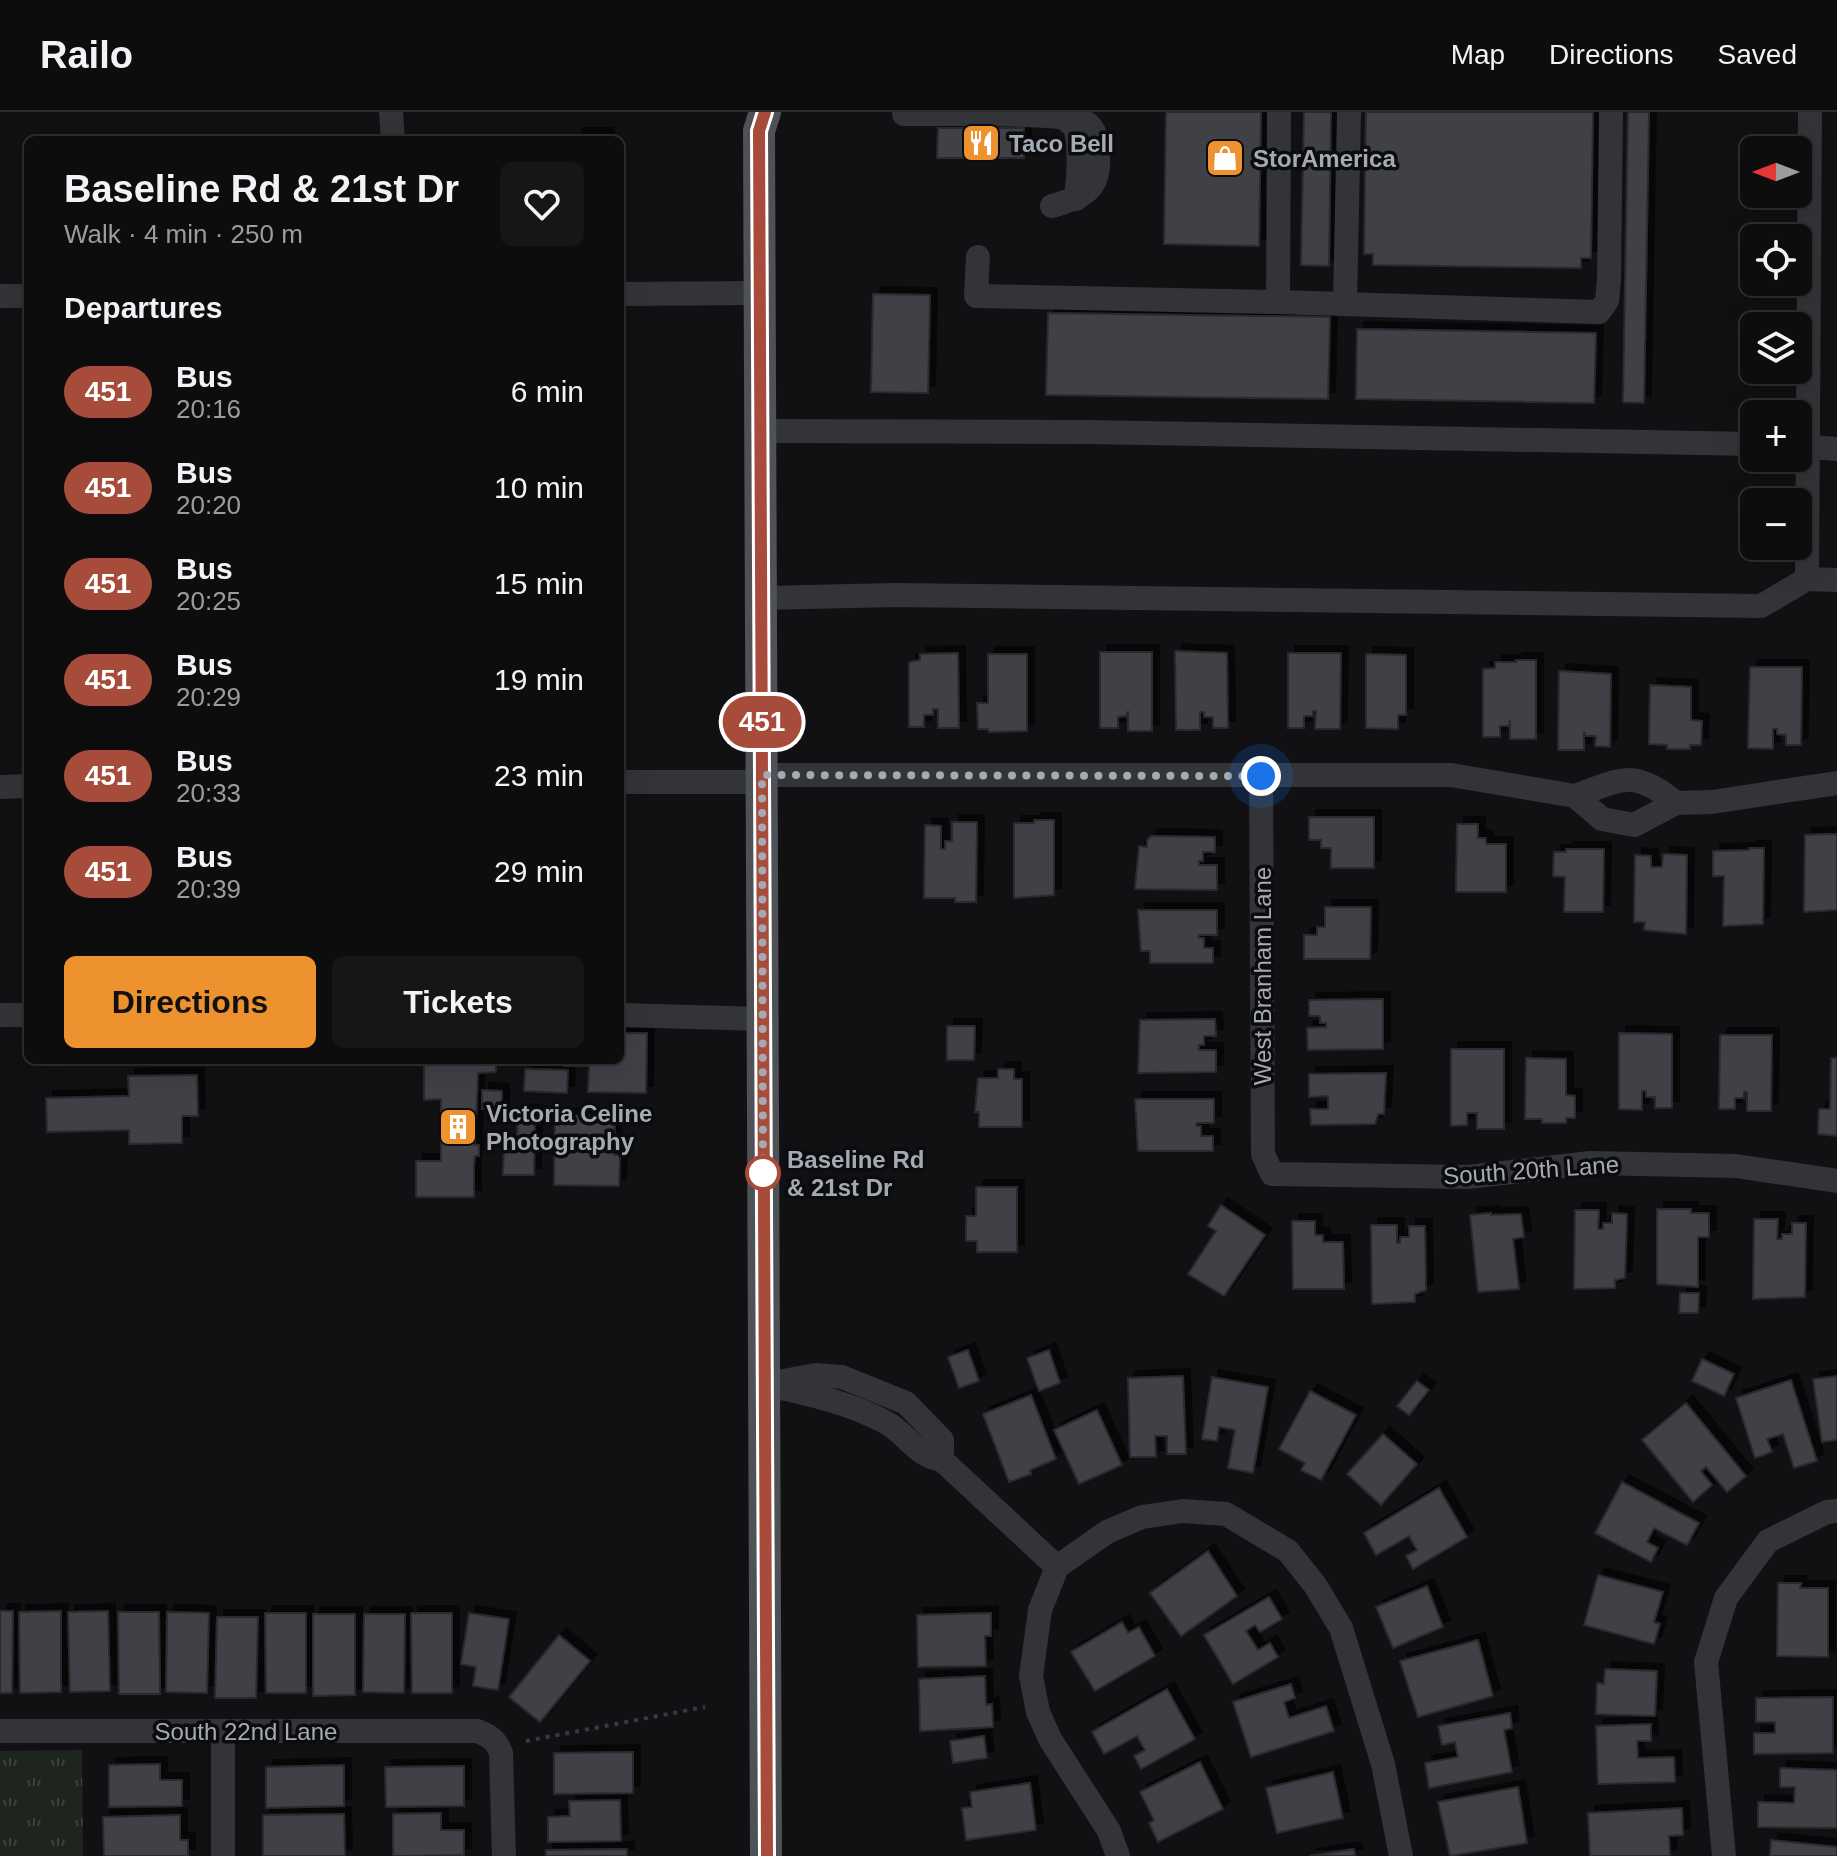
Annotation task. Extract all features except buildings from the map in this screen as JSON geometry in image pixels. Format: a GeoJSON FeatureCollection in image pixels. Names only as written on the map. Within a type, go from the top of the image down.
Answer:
{"type":"FeatureCollection","features":[{"type":"Feature","properties":{"kind":"main road"},"geometry":{"type":"LineString","coordinates":[[759,118],[766,1856]]}},
{"type":"Feature","properties":{"kind":"street"},"geometry":{"type":"LineString","coordinates":[[391,112],[393,136]]}},
{"type":"Feature","properties":{"kind":"street"},"geometry":{"type":"LineString","coordinates":[[1278,302],[1279,112]]}},
{"type":"Feature","properties":{"kind":"street"},"geometry":{"type":"LineString","coordinates":[[1345,304],[1349,112]]}},
{"type":"Feature","properties":{"kind":"street"},"geometry":{"type":"LineString","coordinates":[[978,257],[976,296],[1599,312],[1607,301],[1609,279],[1611,112]]}},
{"type":"Feature","properties":{"kind":"street"},"geometry":{"type":"LineString","coordinates":[[1805,400],[1810,112]]}},
{"type":"Feature","properties":{"kind":"street"},"geometry":{"type":"LineString","coordinates":[[904,114],[1063,116],[1082,120],[1091,126],[1098,147],[1096,180],[1090,190],[1076,199],[1052,206]]}},
{"type":"Feature","properties":{"kind":"street"},"geometry":{"type":"LineString","coordinates":[[624,294],[760,293]]}},
{"type":"Feature","properties":{"kind":"street"},"geometry":{"type":"LineString","coordinates":[[0,296],[24,296]]}},
{"type":"Feature","properties":{"kind":"street"},"geometry":{"type":"LineString","coordinates":[[761,431],[1132,433],[1740,444]]}},
{"type":"Feature","properties":{"kind":"street"},"geometry":{"type":"LineString","coordinates":[[1812,447],[1837,449]]}},
{"type":"Feature","properties":{"kind":"street"},"geometry":{"type":"LineString","coordinates":[[1805,472],[1807,579]]}},
{"type":"Feature","properties":{"kind":"street"},"geometry":{"type":"LineString","coordinates":[[762,598],[895,595],[1761,606],[1807,579],[1837,580]]}},
{"type":"Feature","properties":{"kind":"street"},"geometry":{"type":"LineString","coordinates":[[624,782],[1451,775],[1575,796],[1602,819],[1634,825],[1676,803],[1712,802],[1837,783]]}},
{"type":"Feature","properties":{"kind":"street","name":"West Branham Lane"},"geometry":{"type":"LineString","coordinates":[[1261,776],[1263,1154],[1272,1174]]}},
{"type":"Feature","properties":{"kind":"street"},"geometry":{"type":"LineString","coordinates":[[1575,796],[1616,779],[1639,780],[1657,788],[1676,803]]}},
{"type":"Feature","properties":{"kind":"street"},"geometry":{"type":"LineString","coordinates":[[0,787],[24,786]]}},
{"type":"Feature","properties":{"kind":"street"},"geometry":{"type":"LineString","coordinates":[[0,1015],[24,1015]]}},
{"type":"Feature","properties":{"kind":"street"},"geometry":{"type":"LineString","coordinates":[[624,1015],[763,1019]]}},
{"type":"Feature","properties":{"kind":"street","name":"South 20th Lane"},"geometry":{"type":"LineString","coordinates":[[1272,1174],[1468,1177],[1590,1163],[1736,1166],[1837,1181]]}},
{"type":"Feature","properties":{"kind":"street"},"geometry":{"type":"LineString","coordinates":[[764,1384],[816,1375],[842,1377],[906,1403],[942,1440],[942,1460]]}},
{"type":"Feature","properties":{"kind":"street"},"geometry":{"type":"LineString","coordinates":[[764,1384],[832,1399],[888,1423],[926,1457],[942,1460],[1057,1567]]}},
{"type":"Feature","properties":{"kind":"street"},"geometry":{"type":"LineString","coordinates":[[888,1423],[906,1403]]}},
{"type":"Feature","properties":{"kind":"street"},"geometry":{"type":"LineString","coordinates":[[1118,1856],[1109,1831],[1050,1739],[1038,1712],[1031,1676],[1040,1610],[1057,1567],[1107,1532],[1142,1517],[1183,1511],[1226,1514],[1288,1551],[1315,1585],[1341,1628],[1383,1764],[1401,1856]]}},
{"type":"Feature","properties":{"kind":"street"},"geometry":{"type":"LineString","coordinates":[[1724,1856],[1706,1662],[1726,1598],[1768,1541],[1827,1512],[1837,1511]]}},
{"type":"Feature","properties":{"kind":"street","name":"South 22nd Lane"},"geometry":{"type":"LineString","coordinates":[[0,1731],[477,1731],[490,1736],[501,1753],[504,1856]]}},
{"type":"Feature","properties":{"kind":"street"},"geometry":{"type":"LineString","coordinates":[[223,1731],[223,1856]]}},
{"type":"Feature","properties":{"kind":"path"},"geometry":{"type":"LineString","coordinates":[[526,1741],[705,1707]]}},
{"type":"Feature","properties":{"kind":"green space"},"geometry":{"type":"Polygon","coordinates":[[[82,1750],[83,1856],[0,1856],[0,1751],[82,1750]]]}},
{"type":"Feature","properties":{"kind":"bus line","name":"451"},"geometry":{"type":"LineString","coordinates":[[765,112],[759,131],[767,1856]]}},
{"type":"Feature","properties":{"kind":"place","name":"Taco Bell"},"geometry":{"type":"Point","coordinates":[981,143]}},
{"type":"Feature","properties":{"kind":"place","name":"StorAmerica"},"geometry":{"type":"Point","coordinates":[1225,158]}},
{"type":"Feature","properties":{"kind":"place","name":"Victoria Celine Photography"},"geometry":{"type":"Point","coordinates":[458,1127]}},
{"type":"Feature","properties":{"kind":"place","name":"Baseline Rd & 21st Dr"},"geometry":{"type":"Point","coordinates":[763,1173]}},
{"type":"Feature","properties":{"kind":"route"},"geometry":{"type":"LineString","coordinates":[[763,1173],[762,775],[1261,776]]}}]}
